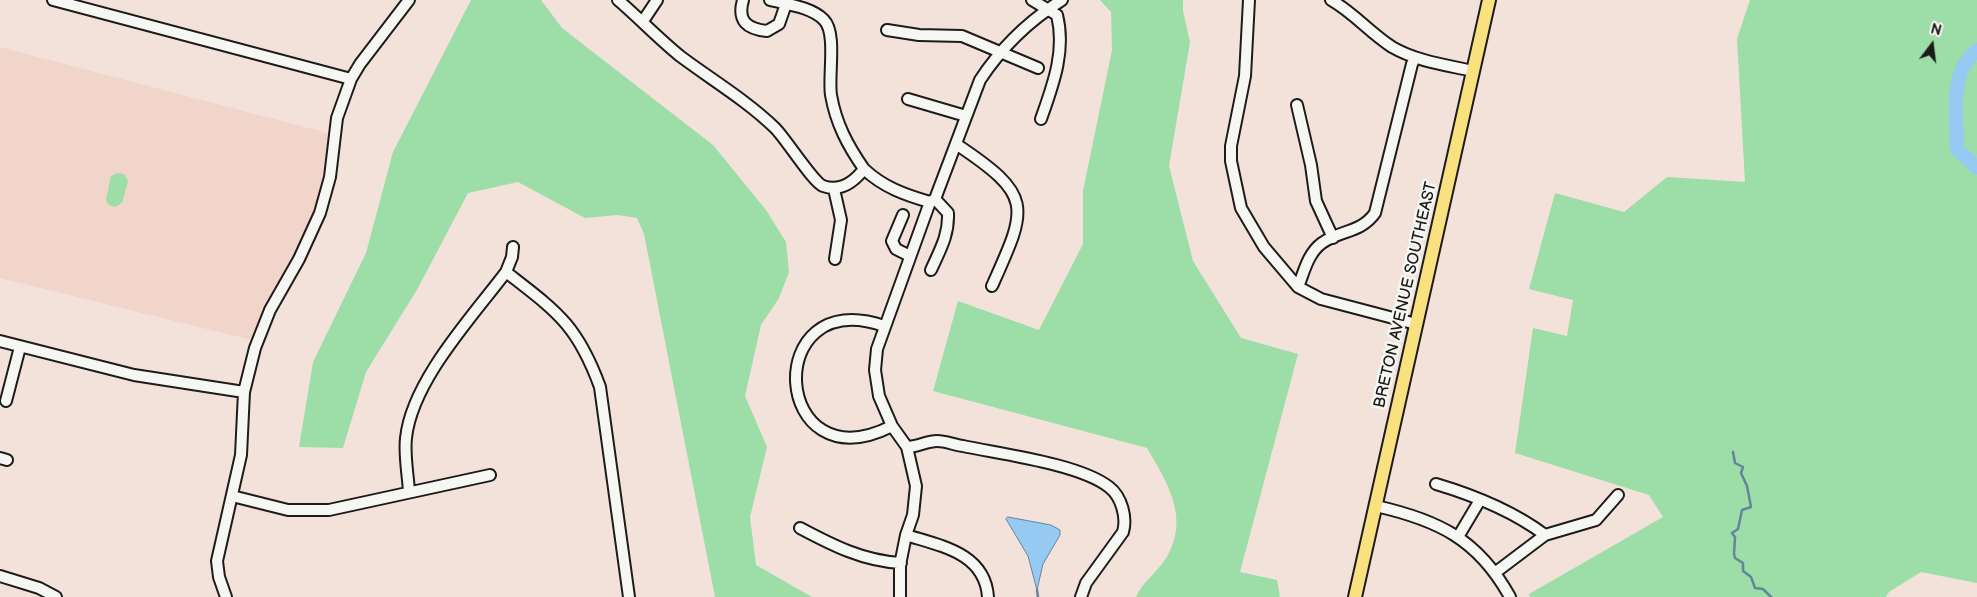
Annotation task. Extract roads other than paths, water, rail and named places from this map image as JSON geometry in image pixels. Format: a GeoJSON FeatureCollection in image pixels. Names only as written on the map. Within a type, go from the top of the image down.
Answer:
{"type":"FeatureCollection","features":[{"type":"Feature","properties":{"kind":"main road","name":"BRETON AVENUE SOUTHEAST"},"geometry":{"type":"LineString","coordinates":[[1355,597],[1489,0]]}},
{"type":"Feature","properties":{"kind":"street"},"geometry":{"type":"LineString","coordinates":[[53,0],[350,79]]}},
{"type":"Feature","properties":{"kind":"street"},"geometry":{"type":"LineString","coordinates":[[226,597],[219,577],[217,560],[241,455],[244,392],[262,328],[312,233],[320,213],[330,177],[337,118],[350,79],[409,0]]}},
{"type":"Feature","properties":{"kind":"street"},"geometry":{"type":"LineString","coordinates":[[618,0],[678,55],[758,112],[786,139],[819,185],[834,189],[845,186],[858,178],[864,169]]}},
{"type":"Feature","properties":{"kind":"street"},"geometry":{"type":"LineString","coordinates":[[643,21],[657,0]]}},
{"type":"Feature","properties":{"kind":"street"},"geometry":{"type":"LineString","coordinates":[[743,0],[741,8],[743,21],[748,26],[767,31],[779,24],[786,4]]}},
{"type":"Feature","properties":{"kind":"street"},"geometry":{"type":"LineString","coordinates":[[770,0],[819,16],[829,28],[831,96],[843,137],[864,169],[874,178],[899,193],[932,201],[948,213],[949,226],[947,236],[930,270]]}},
{"type":"Feature","properties":{"kind":"street"},"geometry":{"type":"LineString","coordinates":[[1032,0],[1057,15],[1061,40],[1059,60],[1041,119]]}},
{"type":"Feature","properties":{"kind":"street"},"geometry":{"type":"LineString","coordinates":[[900,597],[901,563],[906,535],[913,515],[916,486],[907,447],[892,426],[879,396],[875,370],[877,349],[910,256],[980,80],[1001,53],[1032,21],[1062,0]]}},
{"type":"Feature","properties":{"kind":"street"},"geometry":{"type":"LineString","coordinates":[[1249,0],[1244,76],[1233,127],[1231,161],[1241,208],[1264,247],[1298,287],[1321,299],[1416,324]]}},
{"type":"Feature","properties":{"kind":"street"},"geometry":{"type":"LineString","coordinates":[[1331,0],[1346,8],[1378,38],[1416,58],[1473,71]]}},
{"type":"Feature","properties":{"kind":"street"},"geometry":{"type":"LineString","coordinates":[[887,30],[919,35],[954,35],[1038,68]]}},
{"type":"Feature","properties":{"kind":"street"},"geometry":{"type":"LineString","coordinates":[[1298,287],[1315,250],[1322,242],[1362,226],[1375,213],[1412,64],[1416,58]]}},
{"type":"Feature","properties":{"kind":"street"},"geometry":{"type":"LineString","coordinates":[[908,99],[966,116]]}},
{"type":"Feature","properties":{"kind":"street"},"geometry":{"type":"LineString","coordinates":[[1297,105],[1311,165],[1316,201],[1333,238]]}},
{"type":"Feature","properties":{"kind":"street"},"geometry":{"type":"LineString","coordinates":[[956,144],[983,162],[1006,182],[1018,206],[1018,220],[1013,239],[992,286]]}},
{"type":"Feature","properties":{"kind":"street"},"geometry":{"type":"LineString","coordinates":[[834,189],[841,220],[834,259]]}},
{"type":"Feature","properties":{"kind":"street"},"geometry":{"type":"LineString","coordinates":[[903,215],[892,241],[896,249],[910,256]]}},
{"type":"Feature","properties":{"kind":"street"},"geometry":{"type":"LineString","coordinates":[[409,492],[406,439],[416,398],[426,379],[506,272],[512,257],[513,247]]}},
{"type":"Feature","properties":{"kind":"street"},"geometry":{"type":"LineString","coordinates":[[506,272],[558,313],[572,328],[589,356],[600,387],[629,597]]}},
{"type":"Feature","properties":{"kind":"street"},"geometry":{"type":"LineString","coordinates":[[884,326],[867,320],[854,319],[833,322],[820,330],[803,346],[795,370],[795,390],[803,412],[821,430],[843,438],[875,435],[892,426]]}},
{"type":"Feature","properties":{"kind":"street"},"geometry":{"type":"LineString","coordinates":[[0,341],[134,376],[244,392]]}},
{"type":"Feature","properties":{"kind":"street"},"geometry":{"type":"LineString","coordinates":[[6,401],[20,347]]}},
{"type":"Feature","properties":{"kind":"street"},"geometry":{"type":"LineString","coordinates":[[907,447],[936,441],[994,451],[1087,474],[1110,488],[1121,506],[1125,526],[1086,583],[1082,597]]}},
{"type":"Feature","properties":{"kind":"street"},"geometry":{"type":"LineString","coordinates":[[232,496],[288,510],[329,510],[490,475]]}},
{"type":"Feature","properties":{"kind":"street"},"geometry":{"type":"LineString","coordinates":[[1436,484],[1480,500],[1533,526],[1545,535]]}},
{"type":"Feature","properties":{"kind":"street"},"geometry":{"type":"LineString","coordinates":[[1496,572],[1545,535],[1596,520],[1618,496]]}},
{"type":"Feature","properties":{"kind":"street"},"geometry":{"type":"LineString","coordinates":[[1458,537],[1480,500]]}},
{"type":"Feature","properties":{"kind":"street"},"geometry":{"type":"LineString","coordinates":[[1376,506],[1426,520],[1458,537],[1496,572],[1510,597]]}},
{"type":"Feature","properties":{"kind":"street"},"geometry":{"type":"LineString","coordinates":[[800,528],[856,555],[878,562],[901,563]]}},
{"type":"Feature","properties":{"kind":"street"},"geometry":{"type":"LineString","coordinates":[[906,535],[960,552],[969,558],[984,578],[988,597]]}},
{"type":"Feature","properties":{"kind":"street"},"geometry":{"type":"LineString","coordinates":[[0,576],[38,588],[56,597]]}},
{"type":"Feature","properties":{"kind":"water"},"geometry":{"type":"Polygon","coordinates":[[[1008,517],[1051,525],[1060,530],[1060,535],[1043,564],[1037,590],[1028,556],[1006,519],[1008,517]]]}},
{"type":"Feature","properties":{"kind":"waterway"},"geometry":{"type":"LineString","coordinates":[[1977,50],[1968,60],[1962,71],[1956,96],[1957,149],[1977,168]]}},
{"type":"Feature","properties":{"kind":"waterway"},"geometry":{"type":"LineString","coordinates":[[1733,452],[1735,463],[1743,467],[1741,473],[1747,486],[1751,507],[1742,510],[1738,529],[1732,533],[1735,537],[1735,558],[1743,563],[1743,571],[1751,577],[1755,588],[1763,589],[1771,597]]}},
{"type":"Feature","properties":{"kind":"waterway"},"geometry":{"type":"LineString","coordinates":[[1037,590],[1038,597]]}}]}
